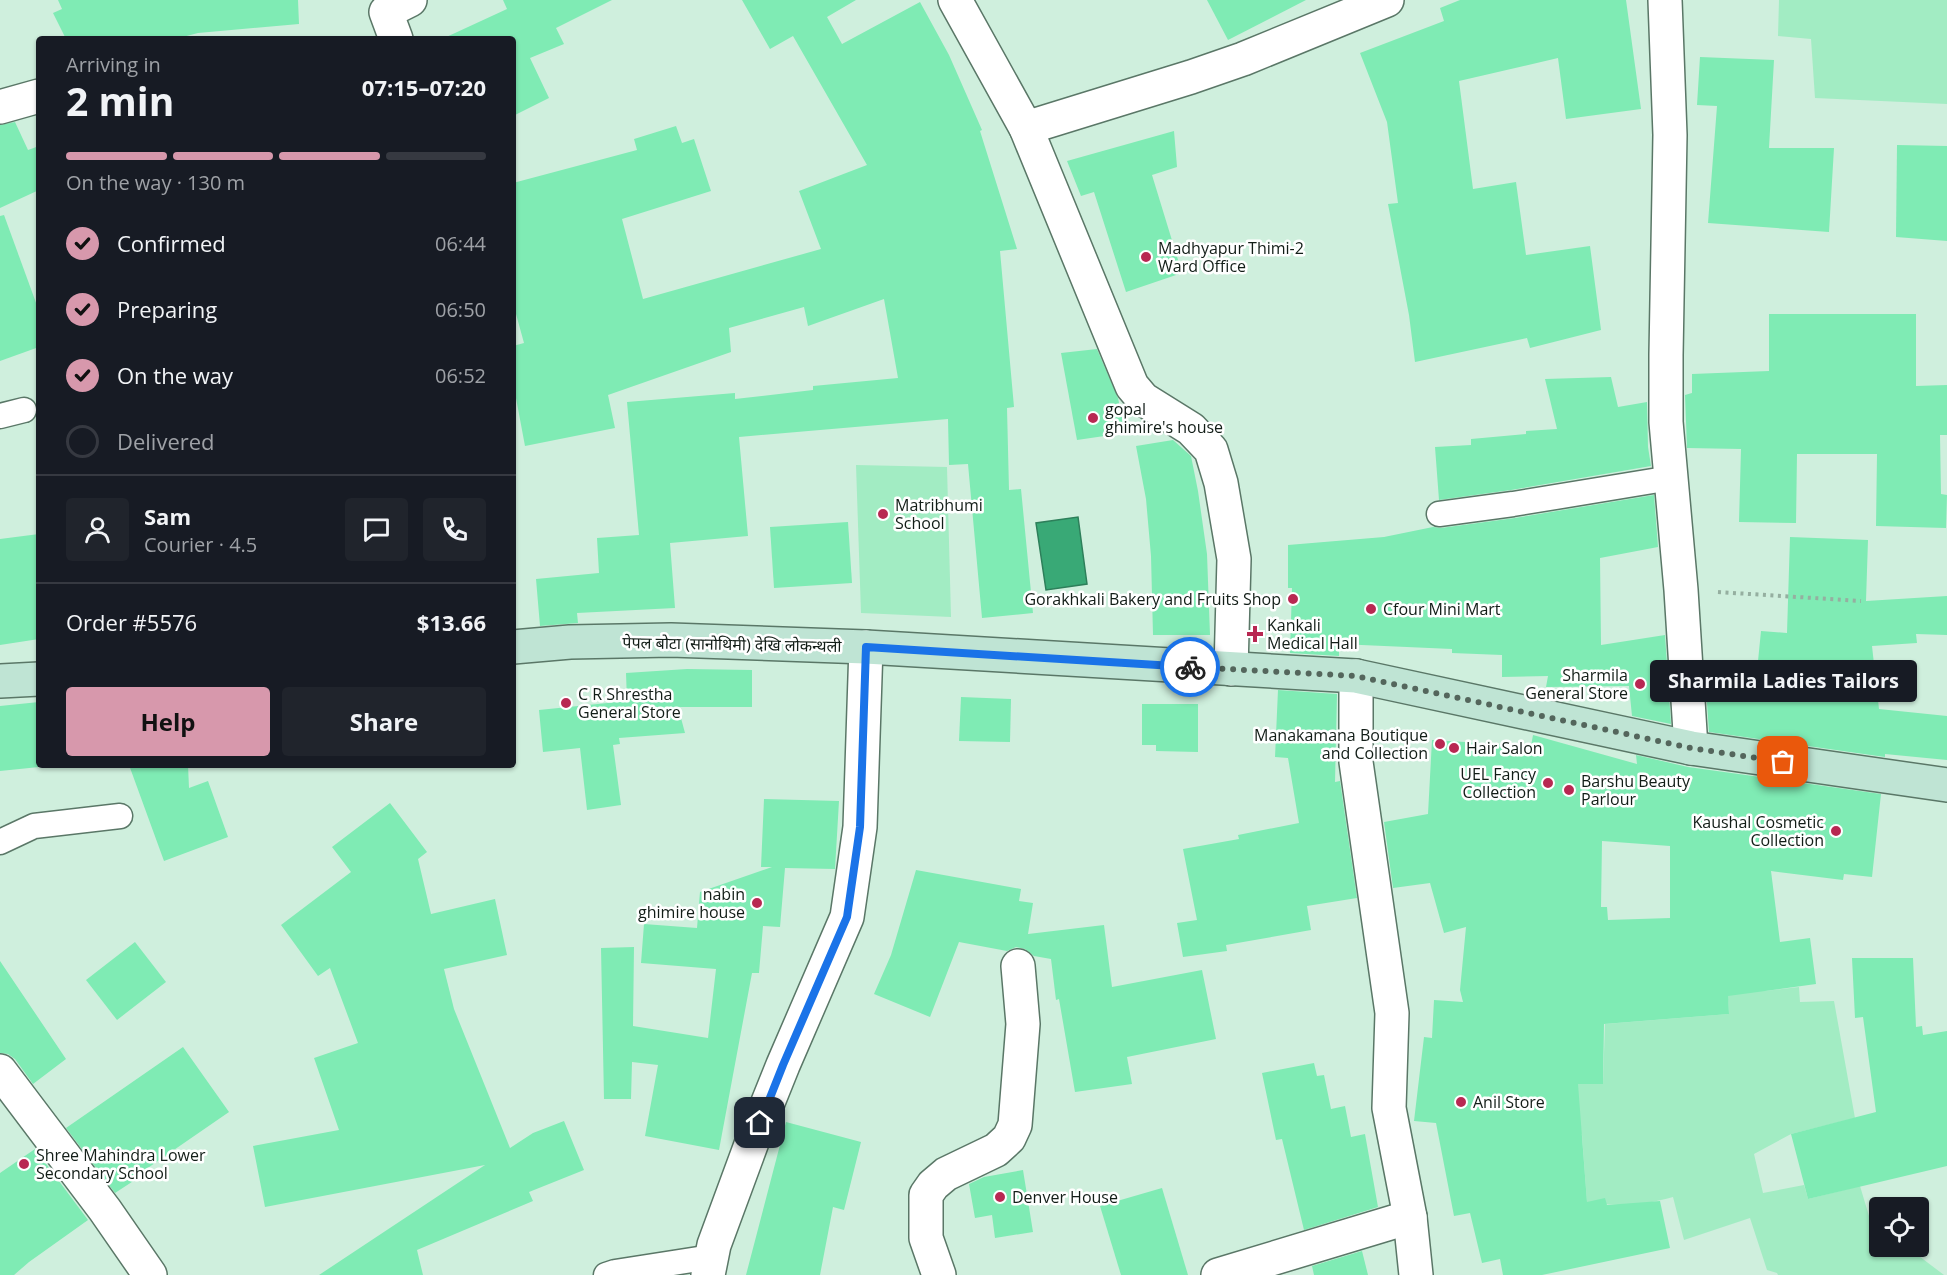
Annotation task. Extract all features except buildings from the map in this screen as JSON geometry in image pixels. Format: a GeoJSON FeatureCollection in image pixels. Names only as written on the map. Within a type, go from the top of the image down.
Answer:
{"type":"FeatureCollection","features":[{"type":"Feature","properties":{"kind":"main road","name":"पेपल बोटा (सानोथिमी) देखि लोकन्थली"},"geometry":{"type":"LineString","coordinates":[[516,647],[570,642],[672,640],[866,647],[1356,676],[1691,748],[1947,785]]}},
{"type":"Feature","properties":{"kind":"main road"},"geometry":{"type":"LineString","coordinates":[[0,681],[36,679]]}},
{"type":"Feature","properties":{"kind":"street"},"geometry":{"type":"LineString","coordinates":[[395,36],[386,12],[410,0]]}},
{"type":"Feature","properties":{"kind":"street"},"geometry":{"type":"LineString","coordinates":[[955,0],[1026,128],[1132,386],[1143,399],[1191,429],[1211,450],[1221,483],[1234,560],[1231,669]]}},
{"type":"Feature","properties":{"kind":"street"},"geometry":{"type":"LineString","coordinates":[[1665,0],[1670,135],[1666,422],[1681,590],[1691,748]]}},
{"type":"Feature","properties":{"kind":"street"},"geometry":{"type":"LineString","coordinates":[[1026,128],[1243,59],[1375,2]]}},
{"type":"Feature","properties":{"kind":"street"},"geometry":{"type":"LineString","coordinates":[[0,107],[36,97]]}},
{"type":"Feature","properties":{"kind":"street"},"geometry":{"type":"LineString","coordinates":[[710,1266],[721,1224],[783,1065],[847,917],[860,827],[866,647]]}},
{"type":"Feature","properties":{"kind":"street"},"geometry":{"type":"LineString","coordinates":[[1356,676],[1356,762],[1392,1013],[1389,1108],[1410,1217],[1416,1275]]}},
{"type":"Feature","properties":{"kind":"street"},"geometry":{"type":"LineString","coordinates":[[939,1275],[926,1238],[926,1196],[933,1185],[946,1174],[996,1149],[1009,1138],[1015,1125],[1023,1024],[1018,966]]}},
{"type":"Feature","properties":{"kind":"street"},"geometry":{"type":"LineString","coordinates":[[0,1071],[105,1209],[150,1275]]}},
{"type":"Feature","properties":{"kind":"street"},"geometry":{"type":"LineString","coordinates":[[1218,1275],[1410,1217]]}},
{"type":"Feature","properties":{"kind":"lane"},"geometry":{"type":"LineString","coordinates":[[0,416],[24,410]]}},
{"type":"Feature","properties":{"kind":"lane"},"geometry":{"type":"LineString","coordinates":[[1439,514],[1671,478]]}},
{"type":"Feature","properties":{"kind":"lane"},"geometry":{"type":"LineString","coordinates":[[0,842],[34,826],[120,816]]}},
{"type":"Feature","properties":{"kind":"lane"},"geometry":{"type":"LineString","coordinates":[[606,1275],[615,1272],[710,1266]]}},
{"type":"Feature","properties":{"kind":"path"},"geometry":{"type":"LineString","coordinates":[[1681,590],[1861,601]]}},
{"type":"Feature","properties":{"kind":"shaded area"},"geometry":{"type":"Polygon","coordinates":[[[1779,0],[1947,0],[1947,104],[1815,98],[1811,39],[1778,36],[1779,0]]]}},
{"type":"Feature","properties":{"kind":"shaded area"},"geometry":{"type":"Polygon","coordinates":[[[856,465],[947,467],[951,617],[861,613],[856,465]]]}},
{"type":"Feature","properties":{"kind":"shaded area"},"geometry":{"type":"Polygon","coordinates":[[[1078,517],[1087,584],[1046,590],[1036,523],[1078,517]]]}},
{"type":"Feature","properties":{"kind":"shaded area"},"geometry":{"type":"Polygon","coordinates":[[[1761,962],[1765,991],[1799,987],[1800,1002],[1834,1001],[1855,1118],[1791,1134],[1754,1154],[1763,1193],[1804,1185],[1808,1199],[1860,1186],[1869,1216],[1869,1257],[1920,1257],[1944,1275],[1778,1275],[1767,1270],[1750,1218],[1684,1240],[1673,1197],[1630,1204],[1587,1202],[1582,1135],[1546,1084],[1603,1084],[1605,1024],[1729,1014],[1726,970],[1761,962]]]}},
{"type":"Feature","properties":{"kind":"way so far"},"geometry":{"type":"LineString","coordinates":[[1190,667],[1356,676],[1691,748],[1783,762]]}},
{"type":"Feature","properties":{"kind":"place","name":"Madhyapur Thimi-2 Ward Office"},"geometry":{"type":"Point","coordinates":[1146,257]}},
{"type":"Feature","properties":{"kind":"place","name":"gopal ghimire's house"},"geometry":{"type":"Point","coordinates":[1093,418]}},
{"type":"Feature","properties":{"kind":"place","name":"Matribhumi School"},"geometry":{"type":"Point","coordinates":[883,514]}},
{"type":"Feature","properties":{"kind":"place","name":"Gorakhkali Bakery and Fruits Shop"},"geometry":{"type":"Point","coordinates":[1293,599]}},
{"type":"Feature","properties":{"kind":"place","name":"Cfour Mini Mart"},"geometry":{"type":"Point","coordinates":[1371,609]}},
{"type":"Feature","properties":{"kind":"place","name":"Kankali Medical Hall"},"geometry":{"type":"Point","coordinates":[1255,634]}},
{"type":"Feature","properties":{"kind":"place","name":"Sharmila General Store"},"geometry":{"type":"Point","coordinates":[1640,684]}},
{"type":"Feature","properties":{"kind":"place","name":"C R Shrestha General Store"},"geometry":{"type":"Point","coordinates":[566,703]}},
{"type":"Feature","properties":{"kind":"place","name":"Manakamana Boutique and Collection"},"geometry":{"type":"Point","coordinates":[1440,744]}},
{"type":"Feature","properties":{"kind":"place","name":"Hair Salon"},"geometry":{"type":"Point","coordinates":[1454,748]}},
{"type":"Feature","properties":{"kind":"place","name":"Sharmila Ladies Tailors"},"geometry":{"type":"Point","coordinates":[1783,762]}},
{"type":"Feature","properties":{"kind":"place","name":"UEL Fancy Collection"},"geometry":{"type":"Point","coordinates":[1548,783]}},
{"type":"Feature","properties":{"kind":"place","name":"Barshu Beauty Parlour"},"geometry":{"type":"Point","coordinates":[1569,790]}},
{"type":"Feature","properties":{"kind":"place","name":"Kaushal Cosmetic Collection"},"geometry":{"type":"Point","coordinates":[1836,831]}},
{"type":"Feature","properties":{"kind":"place","name":"nabin ghimire house"},"geometry":{"type":"Point","coordinates":[757,903]}},
{"type":"Feature","properties":{"kind":"place","name":"Anil Store"},"geometry":{"type":"Point","coordinates":[1461,1102]}},
{"type":"Feature","properties":{"kind":"place","name":"Shree Mahindra Lower Secondary School"},"geometry":{"type":"Point","coordinates":[24,1164]}},
{"type":"Feature","properties":{"kind":"place","name":"Denver House"},"geometry":{"type":"Point","coordinates":[1000,1197]}},
{"type":"Feature","properties":{"kind":"route"},"geometry":{"type":"LineString","coordinates":[[760,1123],[847,917],[860,827],[866,647],[1190,667]]}}]}
